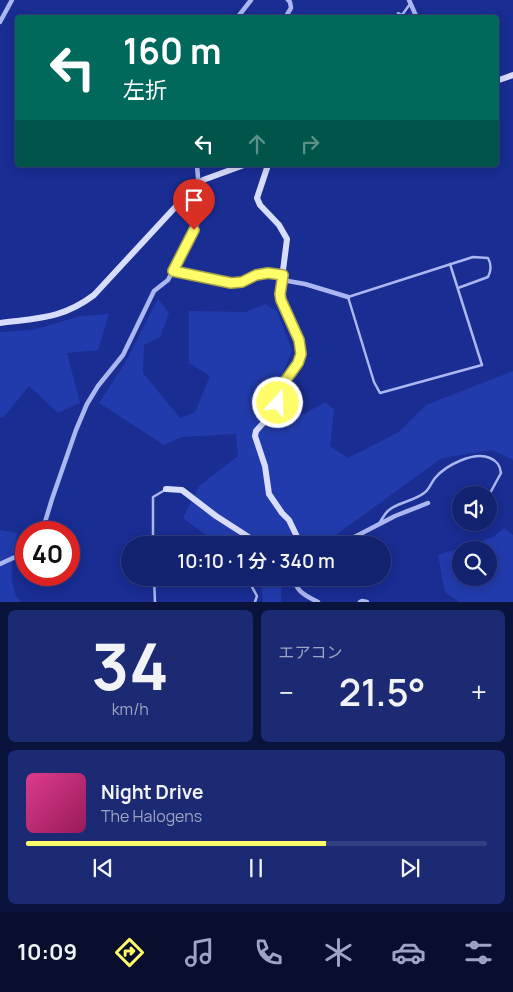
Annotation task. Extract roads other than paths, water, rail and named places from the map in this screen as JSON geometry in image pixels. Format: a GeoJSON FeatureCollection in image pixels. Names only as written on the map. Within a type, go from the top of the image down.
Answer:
{"type":"FeatureCollection","features":[{"type":"Feature","properties":{"kind":"street"},"geometry":{"type":"LineString","coordinates":[[0,22],[12,0]]}},
{"type":"Feature","properties":{"kind":"street"},"geometry":{"type":"LineString","coordinates":[[239,15],[251,0]]}},
{"type":"Feature","properties":{"kind":"street"},"geometry":{"type":"LineString","coordinates":[[287,15],[291,8],[288,0]]}},
{"type":"Feature","properties":{"kind":"street"},"geometry":{"type":"LineString","coordinates":[[410,2],[416,15]]}},
{"type":"Feature","properties":{"kind":"street"},"geometry":{"type":"LineString","coordinates":[[499,80],[513,74]]}},
{"type":"Feature","properties":{"kind":"street"},"geometry":{"type":"LineString","coordinates":[[45,521],[76,430],[87,404],[98,386],[123,355],[154,291],[168,280],[201,216],[197,167]]}},
{"type":"Feature","properties":{"kind":"street"},"geometry":{"type":"LineString","coordinates":[[203,180],[239,167]]}},
{"type":"Feature","properties":{"kind":"street"},"geometry":{"type":"LineString","coordinates":[[267,167],[258,198],[260,205],[279,225],[287,239],[280,294],[299,340],[301,354],[298,363],[283,384],[275,410],[256,431],[255,436],[265,466],[269,494],[289,520],[297,536]]}},
{"type":"Feature","properties":{"kind":"street"},"geometry":{"type":"LineString","coordinates":[[0,323],[53,316],[80,305],[94,295],[192,189]]}},
{"type":"Feature","properties":{"kind":"street"},"geometry":{"type":"LineString","coordinates":[[173,271],[231,283],[242,282],[256,275],[268,273],[348,297]]}},
{"type":"Feature","properties":{"kind":"street"},"geometry":{"type":"LineString","coordinates":[[166,489],[182,490],[216,516],[247,536]]}},
{"type":"Feature","properties":{"kind":"street"},"geometry":{"type":"LineString","coordinates":[[357,536],[395,516],[428,503]]}},
{"type":"Feature","properties":{"kind":"street"},"geometry":{"type":"LineString","coordinates":[[0,564],[15,557]]}},
{"type":"Feature","properties":{"kind":"street"},"geometry":{"type":"LineString","coordinates":[[297,586],[299,590],[318,602]]}},
{"type":"Feature","properties":{"kind":"street"},"geometry":{"type":"LineString","coordinates":[[360,602],[367,602]]}},
{"type":"Feature","properties":{"kind":"lane"},"geometry":{"type":"LineString","coordinates":[[398,13],[402,15],[410,2]]}},
{"type":"Feature","properties":{"kind":"lane"},"geometry":{"type":"LineString","coordinates":[[450,264],[482,365],[380,393],[374,382],[348,297],[450,264],[473,258],[488,258],[491,262],[491,271],[488,278],[458,288]]}},
{"type":"Feature","properties":{"kind":"lane"},"geometry":{"type":"LineString","coordinates":[[378,526],[388,511],[425,493],[437,476],[449,466],[464,459],[486,456],[495,460],[499,464],[501,473],[494,486]]}},
{"type":"Feature","properties":{"kind":"lane"},"geometry":{"type":"LineString","coordinates":[[153,536],[153,497],[166,489]]}},
{"type":"Feature","properties":{"kind":"lane"},"geometry":{"type":"LineString","coordinates":[[154,586],[155,602]]}},
{"type":"Feature","properties":{"kind":"lane"},"geometry":{"type":"LineString","coordinates":[[251,586],[257,596],[255,602]]}}]}
